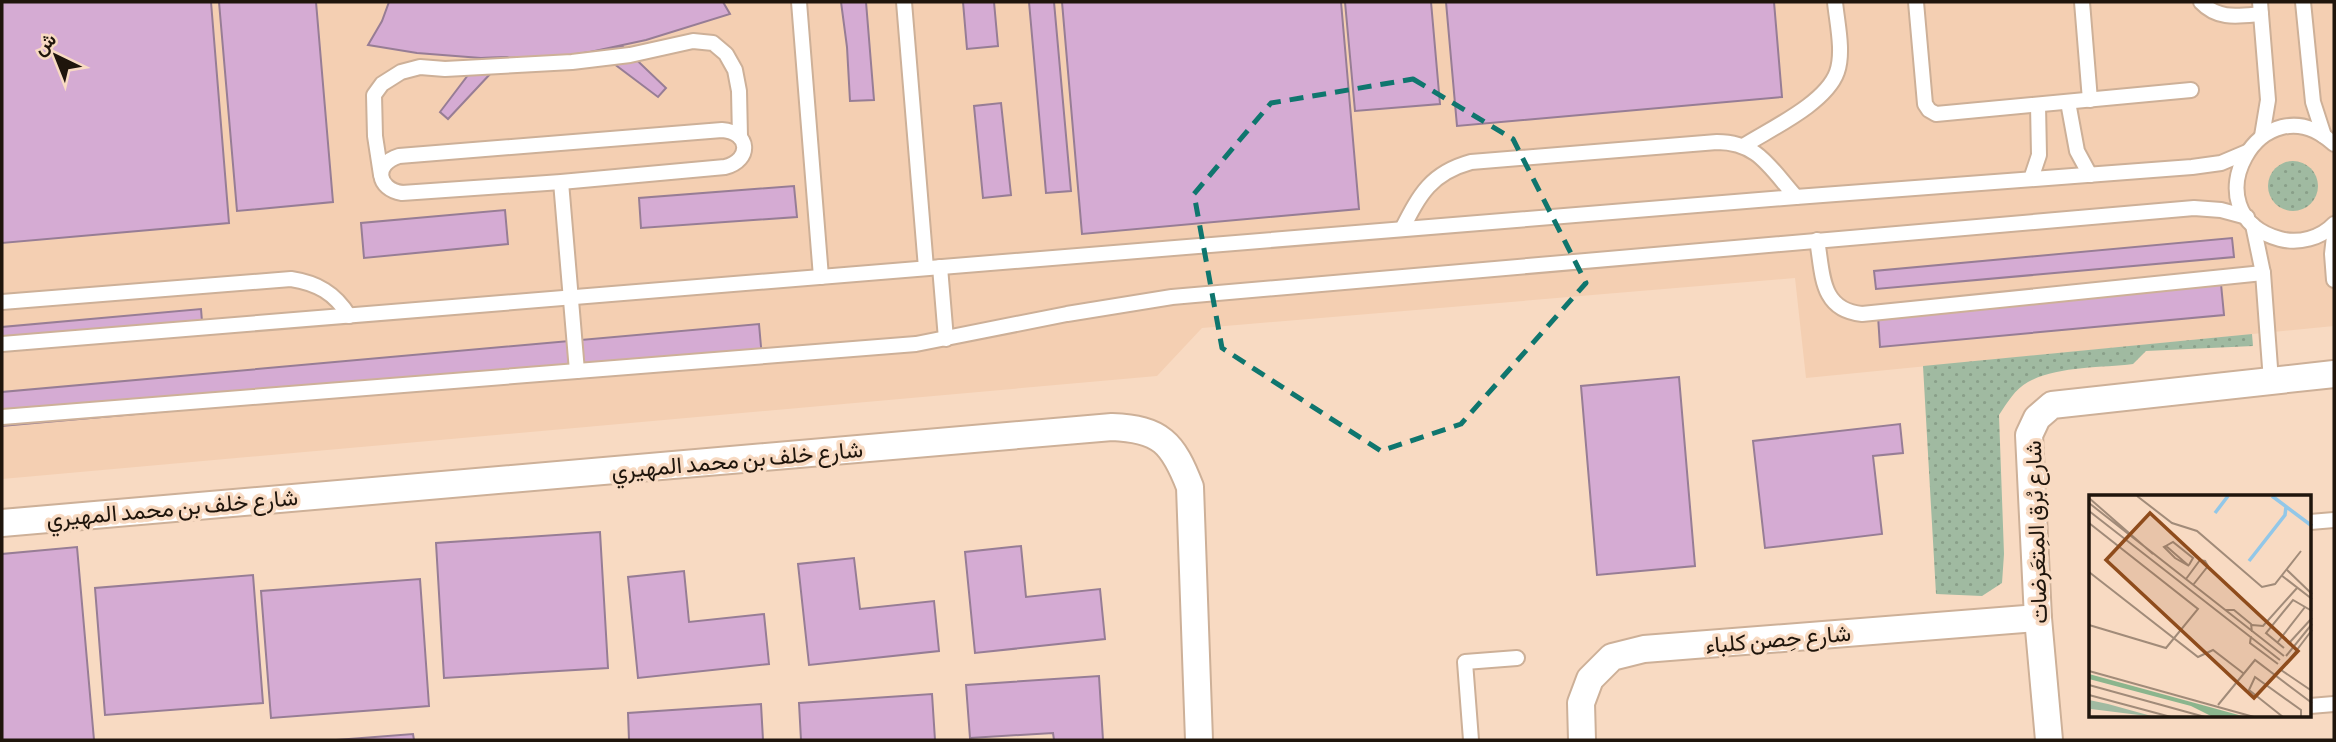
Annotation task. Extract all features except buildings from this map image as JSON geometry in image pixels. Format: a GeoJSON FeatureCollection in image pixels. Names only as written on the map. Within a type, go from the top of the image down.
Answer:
{"type":"FeatureCollection","features":[{"type":"Feature","properties":{"kind":"street","name":"شارع بُرق المِتعَرضات"},"geometry":{"type":"LineString","coordinates":[[2049,740],[2038,618],[2029,435],[2037,418],[2052,405],[2334,374]]}},
{"type":"Feature","properties":{"kind":"street","name":"شارع خلف بن محمد المهيري"},"geometry":{"type":"LineString","coordinates":[[2,523],[1112,427],[1135,428],[1158,436],[1178,458],[1190,487],[1199,740]]}},
{"type":"Feature","properties":{"kind":"street","name":"شارع حِصن كلباء"},"geometry":{"type":"LineString","coordinates":[[1582,740],[1581,703],[1590,679],[1612,657],[1644,649],[2038,618]]}},
{"type":"Feature","properties":{"kind":"lane"},"geometry":{"type":"LineString","coordinates":[[799,2],[821,277]]}},
{"type":"Feature","properties":{"kind":"lane"},"geometry":{"type":"LineString","coordinates":[[904,2],[933,268],[946,339]]}},
{"type":"Feature","properties":{"kind":"lane"},"geometry":{"type":"LineString","coordinates":[[1745,145],[1813,101],[1832,83],[1839,59],[1835,2]]}},
{"type":"Feature","properties":{"kind":"lane"},"geometry":{"type":"LineString","coordinates":[[1916,2],[1925,104],[1929,110],[1943,114],[2191,90]]}},
{"type":"Feature","properties":{"kind":"lane"},"geometry":{"type":"LineString","coordinates":[[2082,2],[2091,100]]}},
{"type":"Feature","properties":{"kind":"lane"},"geometry":{"type":"LineString","coordinates":[[2201,2],[2217,14],[2228,17],[2260,8],[2268,100],[2262,136]]}},
{"type":"Feature","properties":{"kind":"lane"},"geometry":{"type":"LineString","coordinates":[[2303,2],[2313,102],[2329,140]]}},
{"type":"Feature","properties":{"kind":"lane"},"geometry":{"type":"LineString","coordinates":[[693,41],[713,43],[726,54],[734,70],[738,91],[740,137],[744,147],[742,157],[735,164],[561,182],[392,192],[381,177],[375,136],[374,95],[382,84],[401,72],[420,67],[457,68],[572,62],[630,55],[693,41]]}},
{"type":"Feature","properties":{"kind":"lane"},"geometry":{"type":"LineString","coordinates":[[2068,102],[2077,151],[2090,175]]}},
{"type":"Feature","properties":{"kind":"lane"},"geometry":{"type":"LineString","coordinates":[[2031,179],[2039,155],[2038,105]]}},
{"type":"Feature","properties":{"kind":"lane"},"geometry":{"type":"LineString","coordinates":[[2271,381],[2263,274],[2250,221],[2240,205],[2237,178],[2240,164],[2262,136],[2272,131],[2294,127],[2314,131],[2329,140]]}},
{"type":"Feature","properties":{"kind":"lane"},"geometry":{"type":"LineString","coordinates":[[381,177],[383,166],[389,159],[399,156],[722,130],[732,131],[740,137]]}},
{"type":"Feature","properties":{"kind":"lane"},"geometry":{"type":"LineString","coordinates":[[1402,229],[1427,187],[1447,171],[1471,162],[1717,142],[1745,145],[1756,152],[1796,197]]}},
{"type":"Feature","properties":{"kind":"lane"},"geometry":{"type":"LineString","coordinates":[[2,344],[1796,197],[2207,166],[2247,152]]}},
{"type":"Feature","properties":{"kind":"lane"},"geometry":{"type":"LineString","coordinates":[[561,182],[577,371]]}},
{"type":"Feature","properties":{"kind":"lane"},"geometry":{"type":"LineString","coordinates":[[2,417],[916,344],[1172,297],[2194,208],[2221,209],[2250,221],[2273,237],[2297,241],[2320,235],[2334,224]]}},
{"type":"Feature","properties":{"kind":"lane"},"geometry":{"type":"LineString","coordinates":[[2334,236],[2334,280]]}},
{"type":"Feature","properties":{"kind":"lane"},"geometry":{"type":"LineString","coordinates":[[1817,240],[1829,297],[1837,307],[1849,313],[1862,314],[2263,274]]}},
{"type":"Feature","properties":{"kind":"lane"},"geometry":{"type":"LineString","coordinates":[[2,302],[291,279],[323,288],[349,316]]}},
{"type":"Feature","properties":{"kind":"lane"},"geometry":{"type":"LineString","coordinates":[[2312,522],[2334,520]]}},
{"type":"Feature","properties":{"kind":"lane"},"geometry":{"type":"LineString","coordinates":[[1471,740],[1465,662],[1517,658]]}},
{"type":"Feature","properties":{"kind":"lane"},"geometry":{"type":"LineString","coordinates":[[2312,706],[2334,704]]}},
{"type":"Feature","properties":{"kind":"highlighted area"},"geometry":{"type":"Polygon","coordinates":[[[1413,79],[1513,139],[1586,283],[1461,424],[1381,451],[1222,348],[1194,194],[1271,103],[1413,79]]]}},
{"type":"Feature","properties":{"kind":"shaded area"},"geometry":{"type":"Polygon","coordinates":[[[2,2],[2334,2],[2334,326],[1806,378],[1795,278],[1202,328],[1157,376],[2,479],[2,2]]]}},
{"type":"Feature","properties":{"kind":"green space"},"geometry":{"type":"Polygon","coordinates":[[[2293,161],[2310,169],[2318,186],[2310,203],[2293,211],[2276,203],[2268,186],[2276,169],[2293,161]]]}},
{"type":"Feature","properties":{"kind":"green space"},"geometry":{"type":"Polygon","coordinates":[[[2252,334],[2253,346],[2146,351],[2133,364],[2052,373],[2019,388],[1999,415],[2004,554],[2002,583],[1982,596],[1936,594],[1923,366],[2252,334]]]}}]}
